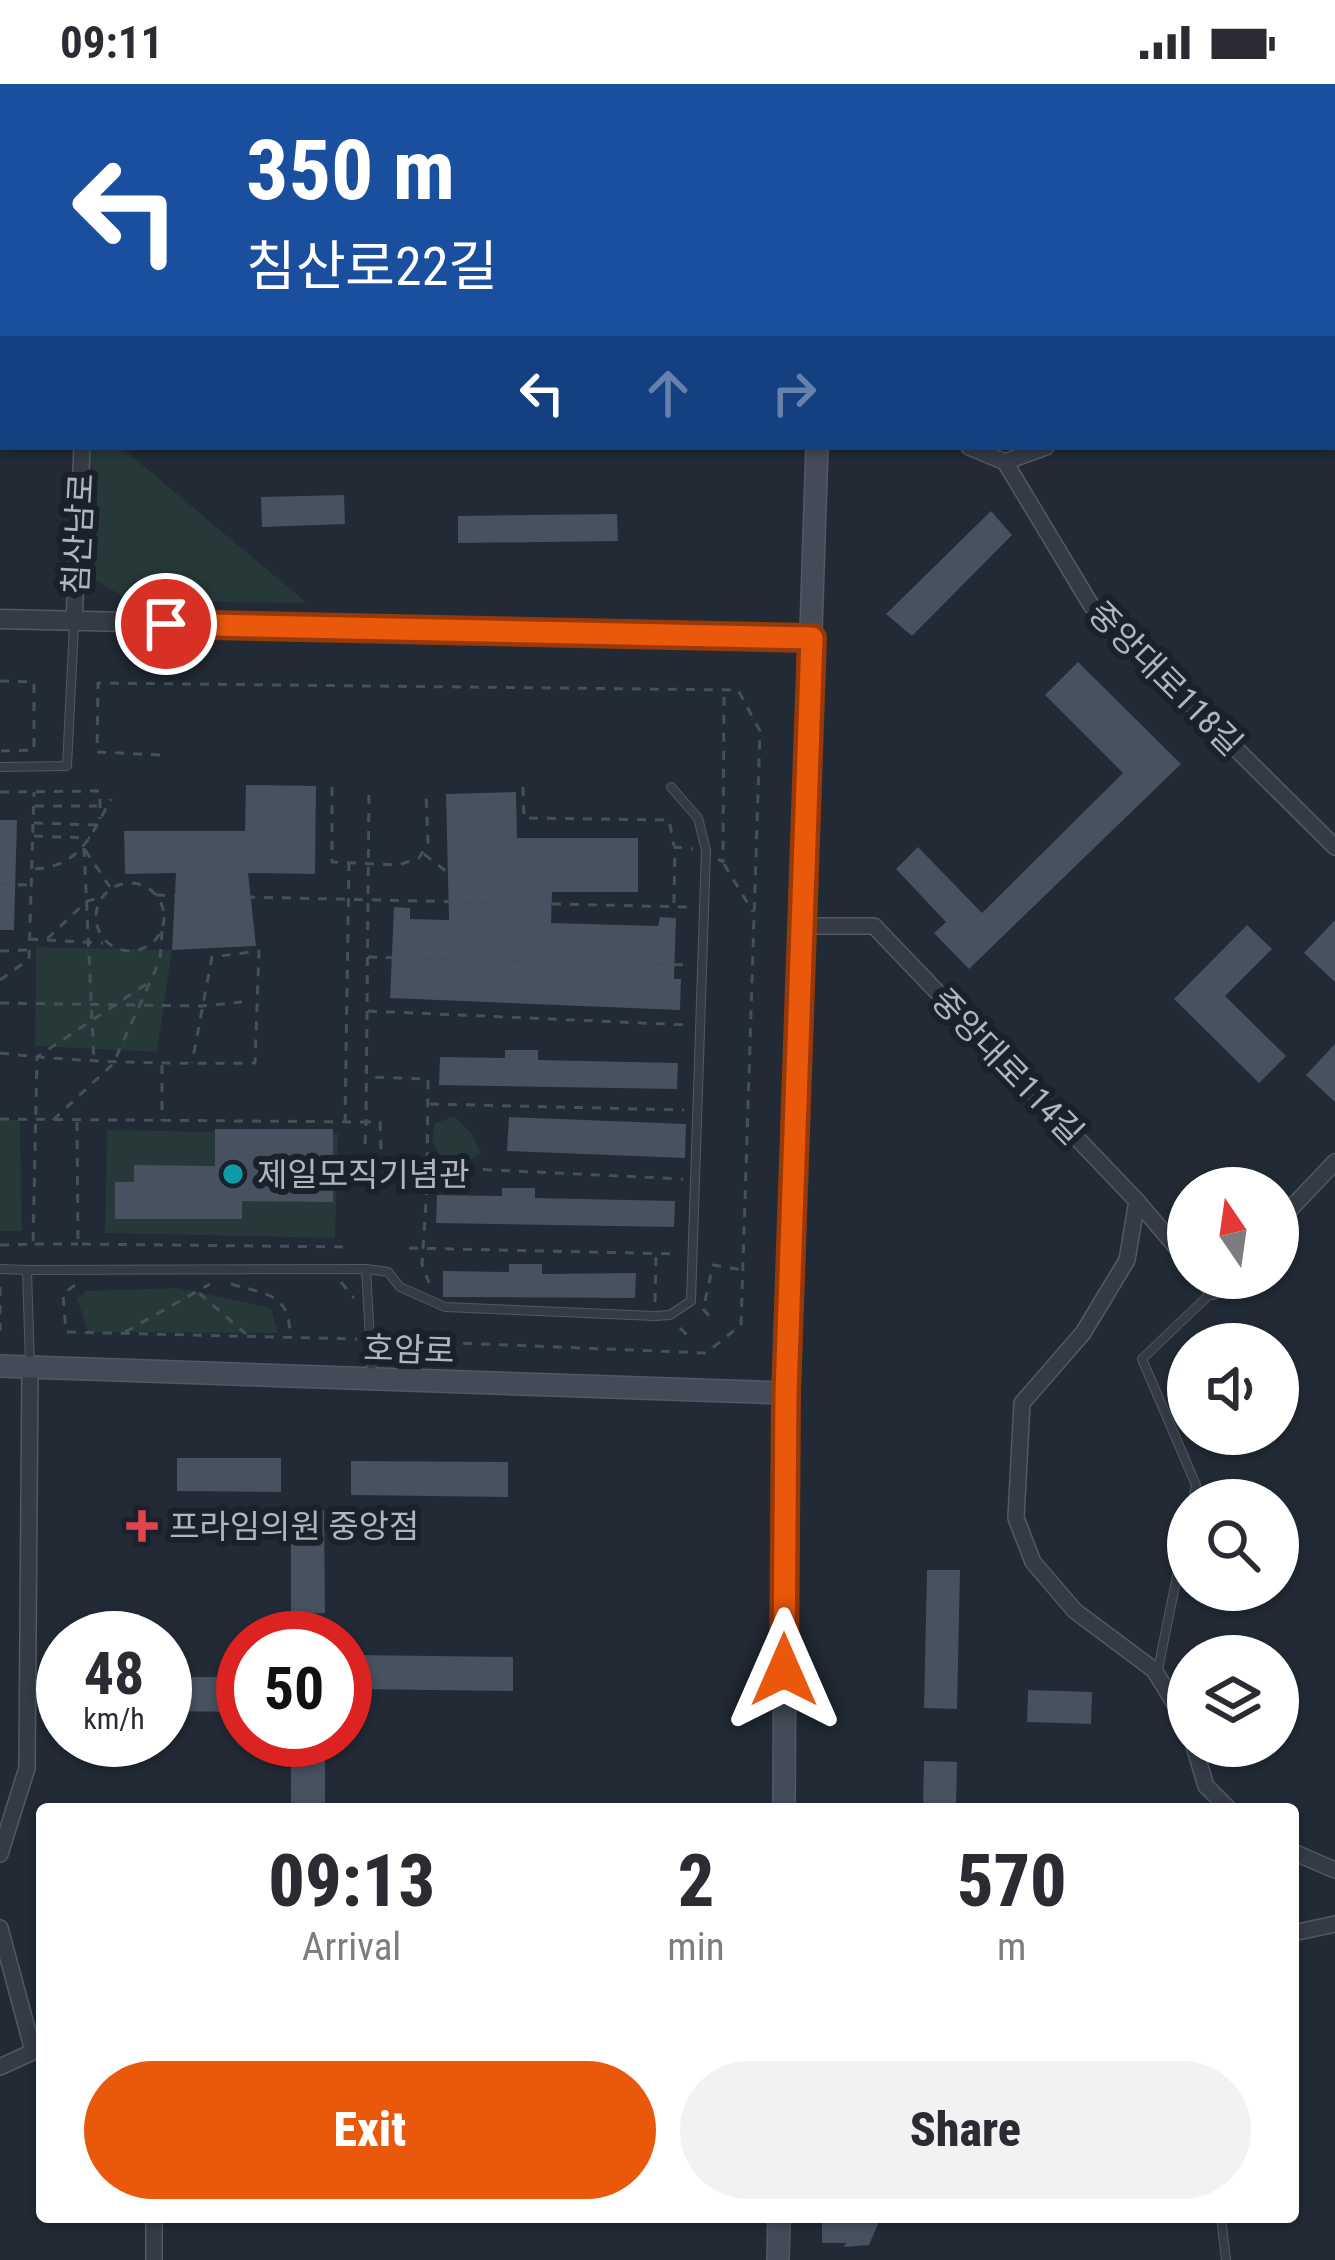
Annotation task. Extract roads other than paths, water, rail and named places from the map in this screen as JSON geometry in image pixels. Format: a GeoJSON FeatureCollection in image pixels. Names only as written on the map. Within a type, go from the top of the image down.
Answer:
{"type":"FeatureCollection","features":[{"type":"Feature","properties":{"kind":"main road"},"geometry":{"type":"LineString","coordinates":[[784,1803],[786,1393],[817,450]]}},
{"type":"Feature","properties":{"kind":"main road","name":"호암로"},"geometry":{"type":"LineString","coordinates":[[0,1366],[786,1393]]}},
{"type":"Feature","properties":{"kind":"main road"},"geometry":{"type":"LineString","coordinates":[[778,2223],[778,2260]]}},
{"type":"Feature","properties":{"kind":"street","name":"침산남로"},"geometry":{"type":"LineString","coordinates":[[74,622],[82,450]]}},
{"type":"Feature","properties":{"kind":"street"},"geometry":{"type":"LineString","coordinates":[[976,450],[1005,462],[1038,450]]}},
{"type":"Feature","properties":{"kind":"street","name":"중앙대로118길"},"geometry":{"type":"LineString","coordinates":[[1005,462],[1091,605],[1335,847]]}},
{"type":"Feature","properties":{"kind":"street"},"geometry":{"type":"LineString","coordinates":[[0,620],[812,638]]}},
{"type":"Feature","properties":{"kind":"street","name":"중앙대로114길"},"geometry":{"type":"LineString","coordinates":[[802,926],[874,926],[1167,1236]]}},
{"type":"Feature","properties":{"kind":"street"},"geometry":{"type":"LineString","coordinates":[[1299,1200],[1335,1162]]}},
{"type":"Feature","properties":{"kind":"street"},"geometry":{"type":"LineString","coordinates":[[1137,1201],[1127,1260],[1083,1333],[1022,1403],[1016,1518],[1033,1562],[1075,1611],[1157,1674],[1167,1691]]}},
{"type":"Feature","properties":{"kind":"street"},"geometry":{"type":"LineString","coordinates":[[0,1854],[27,1768],[30,1366]]}},
{"type":"Feature","properties":{"kind":"street"},"geometry":{"type":"LineString","coordinates":[[1200,1767],[1206,1786],[1223,1803]]}},
{"type":"Feature","properties":{"kind":"street"},"geometry":{"type":"LineString","coordinates":[[1299,1855],[1335,1870]]}},
{"type":"Feature","properties":{"kind":"street"},"geometry":{"type":"LineString","coordinates":[[1299,1932],[1335,1924]]}},
{"type":"Feature","properties":{"kind":"street"},"geometry":{"type":"LineString","coordinates":[[0,1928],[36,2047]]}},
{"type":"Feature","properties":{"kind":"street"},"geometry":{"type":"LineString","coordinates":[[0,2067],[36,2050]]}},
{"type":"Feature","properties":{"kind":"street"},"geometry":{"type":"LineString","coordinates":[[154,2223],[154,2260]]}},
{"type":"Feature","properties":{"kind":"lane"},"geometry":{"type":"LineString","coordinates":[[0,767],[67,766],[74,622]]}},
{"type":"Feature","properties":{"kind":"lane"},"geometry":{"type":"LineString","coordinates":[[0,1269],[367,1269],[388,1272],[400,1287],[436,1305],[655,1316],[670,1315],[692,1301],[706,850],[698,818],[671,788]]}},
{"type":"Feature","properties":{"kind":"lane"},"geometry":{"type":"LineString","coordinates":[[367,1269],[367,1339],[373,1382]]}},
{"type":"Feature","properties":{"kind":"lane"},"geometry":{"type":"LineString","coordinates":[[27,1270],[30,1366]]}},
{"type":"Feature","properties":{"kind":"lane"},"geometry":{"type":"LineString","coordinates":[[1193,1479],[1142,1359],[1197,1299]]}},
{"type":"Feature","properties":{"kind":"lane"},"geometry":{"type":"LineString","coordinates":[[1157,1674],[1170,1611]]}},
{"type":"Feature","properties":{"kind":"lane"},"geometry":{"type":"LineString","coordinates":[[1222,2223],[1226,2260]]}},
{"type":"Feature","properties":{"kind":"place","name":"제일모직기념관"},"geometry":{"type":"Point","coordinates":[233,1174]}},
{"type":"Feature","properties":{"kind":"place","name":"프라임의원 중앙점"},"geometry":{"type":"Point","coordinates":[142,1526]}}]}
